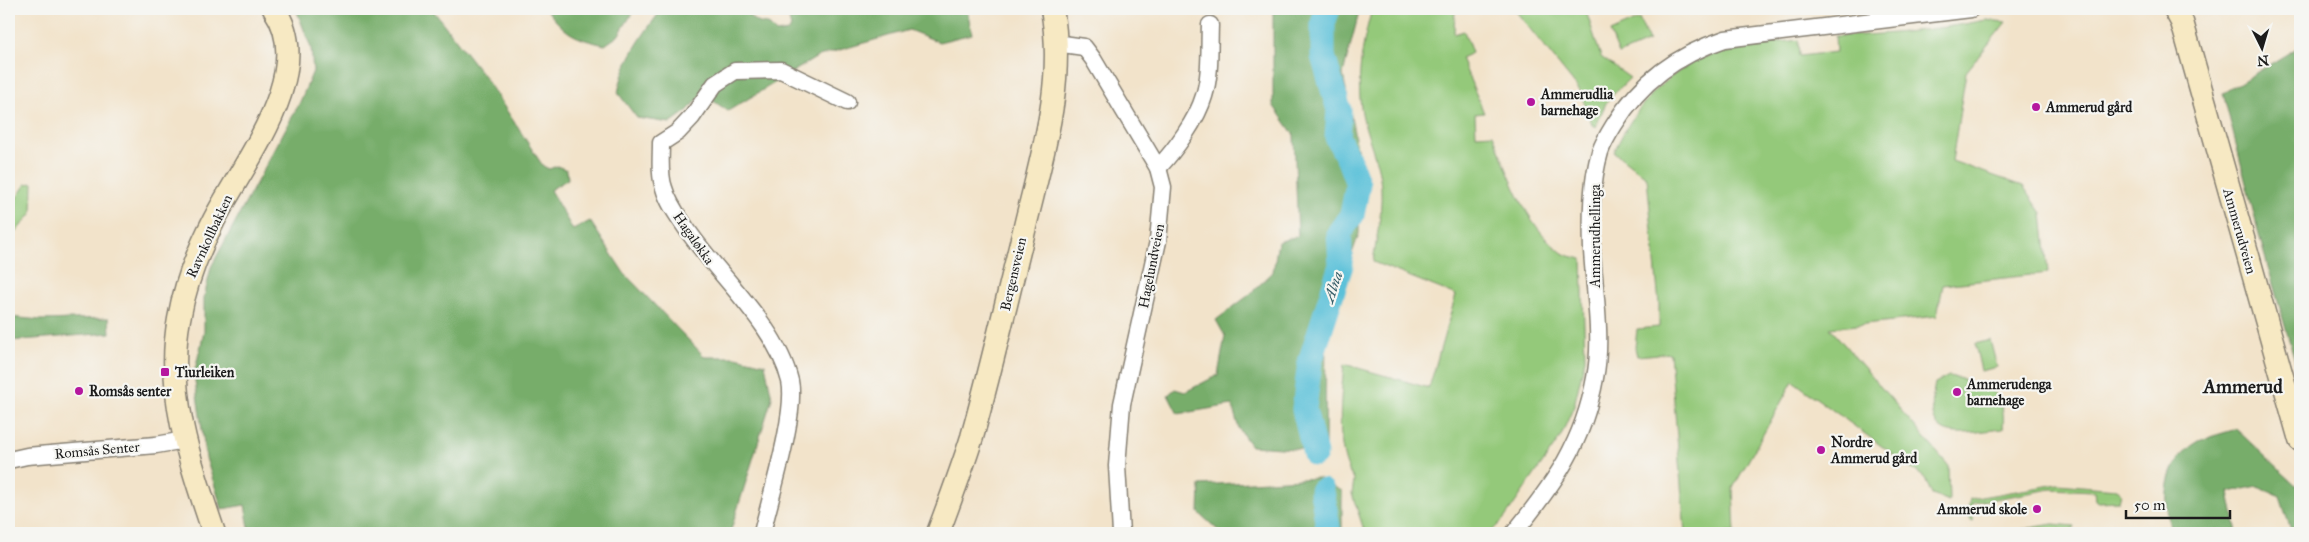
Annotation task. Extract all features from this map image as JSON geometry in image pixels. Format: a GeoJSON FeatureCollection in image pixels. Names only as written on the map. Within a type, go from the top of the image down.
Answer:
{"type":"FeatureCollection","features":[{"type":"Feature","properties":{"kind":"street","name":"Ravnkollbakken"},"geometry":{"type":"LineString","coordinates":[[214,533],[185,440],[176,379],[178,320],[188,281],[203,242],[260,138],[283,89],[288,45],[282,23],[274,9]]}},
{"type":"Feature","properties":{"kind":"street","name":"Bergensveien"},"geometry":{"type":"LineString","coordinates":[[938,533],[962,466],[980,406],[1045,142],[1056,80],[1056,43],[1052,9]]}},
{"type":"Feature","properties":{"kind":"street","name":"Ammerudhellinga"},"geometry":{"type":"LineString","coordinates":[[1514,533],[1562,470],[1576,444],[1586,418],[1596,376],[1598,324],[1592,248],[1594,182],[1600,150],[1625,107],[1645,85],[1689,52],[1725,39],[1971,9]]}},
{"type":"Feature","properties":{"kind":"street","name":"Ammerudveien"},"geometry":{"type":"LineString","coordinates":[[2179,13],[2300,440]]}},
{"type":"Feature","properties":{"kind":"street"},"geometry":{"type":"LineString","coordinates":[[1158,168],[1173,152],[1204,96],[1210,26]]}},
{"type":"Feature","properties":{"kind":"street","name":"Hagelundveien"},"geometry":{"type":"LineString","coordinates":[[1056,43],[1084,47],[1158,168],[1162,187],[1158,241],[1122,404],[1117,466],[1122,533]]}},
{"type":"Feature","properties":{"kind":"street","name":"Hagaløkka"},"geometry":{"type":"LineString","coordinates":[[762,533],[788,422],[790,382],[778,348],[765,328],[703,254],[676,214],[663,188],[662,143],[678,132],[687,122],[715,84],[735,70],[781,70],[847,102]]}},
{"type":"Feature","properties":{"kind":"street","name":"Romsås Senter"},"geometry":{"type":"LineString","coordinates":[[9,460],[27,456],[185,440]]}},
{"type":"Feature","properties":{"kind":"green space"},"geometry":{"type":"Polygon","coordinates":[[[296,9],[432,9],[484,76],[543,166],[549,169],[557,166],[567,170],[568,179],[550,190],[573,230],[590,221],[624,273],[705,357],[736,357],[765,364],[772,398],[730,533],[250,533],[245,505],[222,509],[206,458],[194,374],[204,332],[204,298],[211,267],[300,102],[313,71],[311,48],[296,9]]]}},
{"type":"Feature","properties":{"kind":"green space"},"geometry":{"type":"Polygon","coordinates":[[[546,9],[635,9],[618,36],[605,45],[572,34],[560,25],[546,9]]]}},
{"type":"Feature","properties":{"kind":"green space"},"geometry":{"type":"Polygon","coordinates":[[[662,9],[745,9],[754,20],[768,24],[776,33],[788,31],[791,27],[786,9],[967,9],[972,34],[939,42],[909,30],[819,56],[728,111],[703,94],[687,111],[670,123],[637,118],[618,93],[629,59],[641,38],[662,9]]]}},
{"type":"Feature","properties":{"kind":"green space"},"geometry":{"type":"Polygon","coordinates":[[[1273,9],[1360,9],[1343,74],[1361,169],[1359,234],[1326,327],[1325,451],[1251,446],[1239,429],[1232,405],[1178,414],[1168,395],[1175,389],[1185,392],[1218,375],[1225,336],[1216,320],[1249,295],[1273,272],[1278,242],[1298,236],[1294,135],[1273,105],[1273,9]]]}},
{"type":"Feature","properties":{"kind":"green space"},"geometry":{"type":"Polygon","coordinates":[[[1372,9],[1455,9],[1454,34],[1464,31],[1472,53],[1461,58],[1484,113],[1475,114],[1476,135],[1493,134],[1519,197],[1537,227],[1560,251],[1582,259],[1585,359],[1574,406],[1560,438],[1504,519],[1490,533],[1365,533],[1352,494],[1354,480],[1344,454],[1340,424],[1344,364],[1429,388],[1456,295],[1373,262],[1380,220],[1381,188],[1377,164],[1361,108],[1360,94],[1360,65],[1372,9]]]}},
{"type":"Feature","properties":{"kind":"green space"},"geometry":{"type":"Polygon","coordinates":[[[1514,9],[1582,9],[1587,14],[1601,57],[1630,78],[1607,101],[1595,127],[1592,125],[1580,91],[1514,9]]]}},
{"type":"Feature","properties":{"kind":"green space"},"geometry":{"type":"Polygon","coordinates":[[[1639,19],[1649,41],[1619,54],[1610,32],[1639,19]]]}},
{"type":"Feature","properties":{"kind":"green space"},"geometry":{"type":"Polygon","coordinates":[[[1986,20],[2006,22],[1966,72],[1952,161],[2023,186],[2042,213],[2048,273],[1943,285],[1937,316],[1830,328],[1948,465],[1949,501],[1932,495],[1925,478],[1793,381],[1733,488],[1735,533],[1685,533],[1670,353],[1637,356],[1635,348],[1637,329],[1659,327],[1659,304],[1647,178],[1614,152],[1623,135],[1644,103],[1657,89],[1687,66],[1704,57],[1751,45],[1799,40],[1799,56],[1836,52],[1835,36],[1911,31],[1986,20]]]}},
{"type":"Feature","properties":{"kind":"green space"},"geometry":{"type":"Polygon","coordinates":[[[2300,46],[2300,378],[2262,246],[2223,93],[2300,46]]]}},
{"type":"Feature","properties":{"kind":"green space"},"geometry":{"type":"Polygon","coordinates":[[[33,183],[32,213],[14,234],[9,231],[9,209],[26,184],[33,183]]]}},
{"type":"Feature","properties":{"kind":"green space"},"geometry":{"type":"Polygon","coordinates":[[[9,317],[41,320],[109,318],[110,333],[9,341],[9,317]]]}},
{"type":"Feature","properties":{"kind":"green space"},"geometry":{"type":"Polygon","coordinates":[[[1990,340],[1997,367],[1981,371],[1975,344],[1990,340]]]}},
{"type":"Feature","properties":{"kind":"green space"},"geometry":{"type":"Polygon","coordinates":[[[1949,376],[1966,380],[1972,388],[1989,389],[1995,393],[1999,398],[2003,412],[2003,429],[1959,433],[1948,432],[1939,427],[1934,418],[1932,404],[1935,383],[1949,376]]]}},
{"type":"Feature","properties":{"kind":"green space"},"geometry":{"type":"Polygon","coordinates":[[[2236,429],[2300,489],[2300,533],[2292,533],[2280,497],[2258,486],[2229,492],[2237,533],[2171,533],[2167,506],[2168,481],[2178,459],[2199,441],[2236,429]]]}},
{"type":"Feature","properties":{"kind":"green space"},"geometry":{"type":"Polygon","coordinates":[[[1318,478],[1342,491],[1342,533],[1221,533],[1199,513],[1200,485],[1318,478]]]}},
{"type":"Feature","properties":{"kind":"green space"},"geometry":{"type":"Polygon","coordinates":[[[2058,484],[2116,489],[2121,493],[2119,501],[2099,502],[2095,500],[2094,491],[2051,489],[1972,503],[1974,520],[1972,521],[1969,516],[1968,507],[1970,499],[2058,484]]]}},
{"type":"Feature","properties":{"kind":"green space"},"geometry":{"type":"Polygon","coordinates":[[[2053,524],[2074,526],[2072,530],[2001,533],[2053,524]]]}},
{"type":"Feature","properties":{"kind":"waterway","name":"Alna"},"geometry":{"type":"LineString","coordinates":[[1315,454],[1304,409],[1310,362],[1341,265],[1339,233],[1352,215],[1358,184],[1349,160],[1337,137],[1339,110],[1323,56],[1323,23],[1328,9]]}},
{"type":"Feature","properties":{"kind":"waterway","name":"Alna"},"geometry":{"type":"LineString","coordinates":[[1322,491],[1329,533]]}},
{"type":"Feature","properties":{"kind":"place","name":"Ammerudlia barnehage"},"geometry":{"type":"Point","coordinates":[1531,102]}},
{"type":"Feature","properties":{"kind":"place","name":"Ammerud gård"},"geometry":{"type":"Point","coordinates":[2036,107]}},
{"type":"Feature","properties":{"kind":"place","name":"Tiurleiken"},"geometry":{"type":"Point","coordinates":[165,372]}},
{"type":"Feature","properties":{"kind":"place","name":"Romsås senter"},"geometry":{"type":"Point","coordinates":[79,391]}},
{"type":"Feature","properties":{"kind":"place","name":"Ammerudenga barnehage"},"geometry":{"type":"Point","coordinates":[1957,392]}},
{"type":"Feature","properties":{"kind":"place","name":"Nordre Ammerud gård"},"geometry":{"type":"Point","coordinates":[1821,450]}},
{"type":"Feature","properties":{"kind":"place","name":"Ammerud skole"},"geometry":{"type":"Point","coordinates":[2037,509]}},
{"type":"Feature","properties":{"kind":"district","name":"Ammerud"},"geometry":{"type":"Point","coordinates":[2243,386]}}]}
